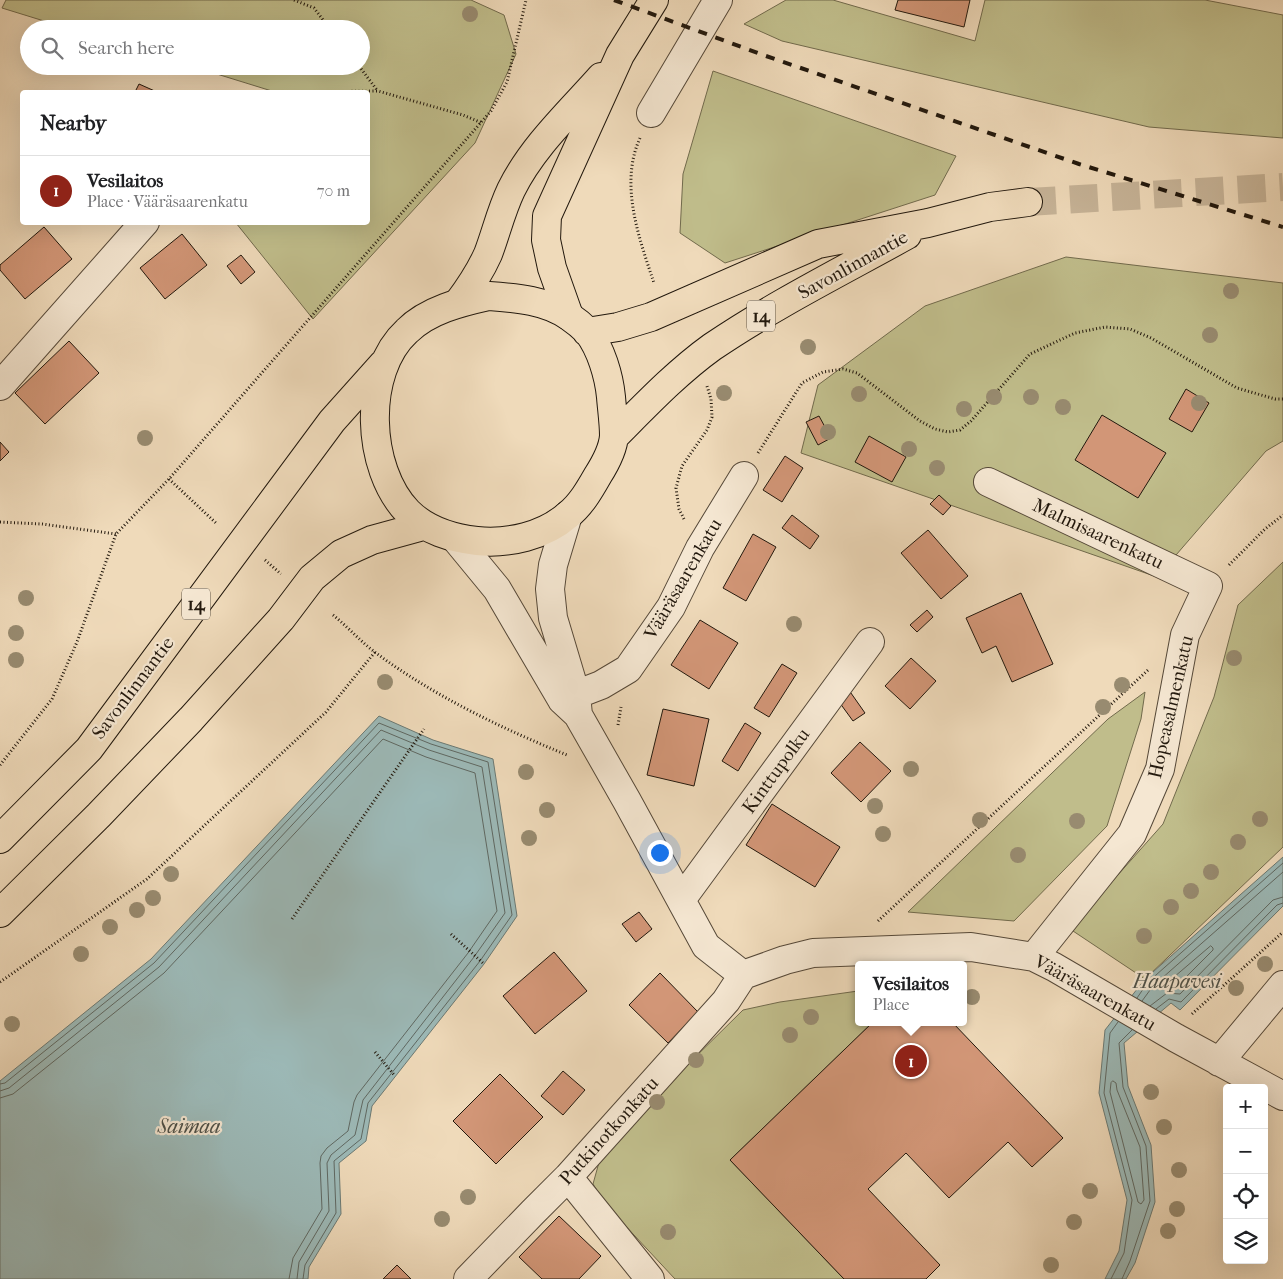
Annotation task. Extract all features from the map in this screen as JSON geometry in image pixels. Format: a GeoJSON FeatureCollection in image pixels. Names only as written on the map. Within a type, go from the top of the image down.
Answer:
{"type":"FeatureCollection","features":[{"type":"Feature","properties":{"kind":"main road"},"geometry":{"type":"LineString","coordinates":[[578,324],[552,268],[546,240],[547,216],[620,55],[654,0]]}},
{"type":"Feature","properties":{"kind":"main road"},"geometry":{"type":"LineString","coordinates":[[458,303],[476,279],[488,254],[499,219],[512,189],[535,152],[620,55]]}},
{"type":"Feature","properties":{"kind":"main road","name":"Savonlinnantie"},"geometry":{"type":"LineString","coordinates":[[578,324],[618,327],[651,317],[818,244],[928,223],[990,207],[1028,202]]}},
{"type":"Feature","properties":{"kind":"main road","name":"Savonlinnantie"},"geometry":{"type":"LineString","coordinates":[[614,437],[673,378],[712,348],[756,320],[928,223]]}},
{"type":"Feature","properties":{"kind":"main road","name":"14"},"geometry":{"type":"LineString","coordinates":[[488,296],[518,298],[549,306],[578,324],[597,347],[606,371],[610,388],[614,437],[604,465],[588,493],[568,515],[543,531],[520,539],[491,542],[455,538],[423,526],[407,511],[391,491],[380,463],[375,428],[378,396],[384,362],[394,346],[408,330],[423,319],[458,303],[488,296]]}},
{"type":"Feature","properties":{"kind":"main road","name":"Savonlinnantie"},"geometry":{"type":"LineString","coordinates":[[0,839],[89,749],[332,421],[384,362]]}},
{"type":"Feature","properties":{"kind":"main road"},"geometry":{"type":"LineString","coordinates":[[0,913],[99,815],[191,719],[281,619],[312,578],[341,554],[372,540],[423,526]]}},
{"type":"Feature","properties":{"kind":"street"},"geometry":{"type":"LineString","coordinates":[[651,113],[718,0]]}},
{"type":"Feature","properties":{"kind":"street"},"geometry":{"type":"LineString","coordinates":[[0,386],[142,225]]}},
{"type":"Feature","properties":{"kind":"street","name":"Vääräsaarenkatu"},"geometry":{"type":"LineString","coordinates":[[575,709],[601,685],[628,669],[671,607],[700,548],[744,476]]}},
{"type":"Feature","properties":{"kind":"street","name":"Malmisaarenkatu"},"geometry":{"type":"LineString","coordinates":[[988,482],[1208,586]]}},
{"type":"Feature","properties":{"kind":"street"},"geometry":{"type":"LineString","coordinates":[[568,515],[553,565],[550,589],[553,618],[575,709]]}},
{"type":"Feature","properties":{"kind":"street"},"geometry":{"type":"LineString","coordinates":[[455,538],[497,589],[575,709],[706,946],[743,975]]}},
{"type":"Feature","properties":{"kind":"street","name":"Hopeasalmenkatu"},"geometry":{"type":"LineString","coordinates":[[1034,957],[1132,834],[1160,769],[1185,635],[1208,586]]}},
{"type":"Feature","properties":{"kind":"street","name":"Kinttupolku"},"geometry":{"type":"LineString","coordinates":[[681,900],[870,642]]}},
{"type":"Feature","properties":{"kind":"street","name":"Vääräsaarenkatu"},"geometry":{"type":"LineString","coordinates":[[743,975],[785,960],[813,953],[971,947],[1034,957],[1054,966],[1218,1062],[1283,1096]]}},
{"type":"Feature","properties":{"kind":"street","name":"Putkinotkonkatu"},"geometry":{"type":"LineString","coordinates":[[468,1279],[568,1177],[726,1001],[743,975]]}},
{"type":"Feature","properties":{"kind":"street"},"geometry":{"type":"LineString","coordinates":[[1218,1062],[1283,985]]}},
{"type":"Feature","properties":{"kind":"street"},"geometry":{"type":"LineString","coordinates":[[568,1177],[650,1279]]}},
{"type":"Feature","properties":{"kind":"path"},"geometry":{"type":"LineString","coordinates":[[294,0],[314,8],[323,20]]}},
{"type":"Feature","properties":{"kind":"path"},"geometry":{"type":"LineString","coordinates":[[0,765],[52,699],[77,642],[116,534],[169,479],[482,123],[507,82],[526,0]]}},
{"type":"Feature","properties":{"kind":"path"},"geometry":{"type":"LineString","coordinates":[[366,75],[378,91]]}},
{"type":"Feature","properties":{"kind":"path"},"geometry":{"type":"LineString","coordinates":[[370,91],[378,91],[463,115],[482,123]]}},
{"type":"Feature","properties":{"kind":"path"},"geometry":{"type":"LineString","coordinates":[[651,113],[638,142],[630,173],[635,216],[654,283]]}},
{"type":"Feature","properties":{"kind":"path"},"geometry":{"type":"LineString","coordinates":[[744,476],[802,382],[824,372],[843,369],[858,373],[920,421],[935,429],[948,432],[960,430],[972,421],[1030,354],[1074,333],[1105,327],[1130,329],[1151,338],[1237,388],[1275,399],[1283,399]]}},
{"type":"Feature","properties":{"kind":"path"},"geometry":{"type":"LineString","coordinates":[[700,548],[679,508],[676,488],[682,466],[707,430],[712,417],[711,399],[705,382]]}},
{"type":"Feature","properties":{"kind":"path"},"geometry":{"type":"LineString","coordinates":[[169,479],[218,524]]}},
{"type":"Feature","properties":{"kind":"path"},"geometry":{"type":"LineString","coordinates":[[1208,586],[1265,529],[1283,515]]}},
{"type":"Feature","properties":{"kind":"path"},"geometry":{"type":"LineString","coordinates":[[0,522],[42,524],[116,534]]}},
{"type":"Feature","properties":{"kind":"path"},"geometry":{"type":"LineString","coordinates":[[258,555],[285,578]]}},
{"type":"Feature","properties":{"kind":"path"},"geometry":{"type":"LineString","coordinates":[[334,615],[375,652],[420,682],[511,732],[573,758]]}},
{"type":"Feature","properties":{"kind":"path"},"geometry":{"type":"LineString","coordinates":[[0,982],[147,879],[326,712],[375,652]]}},
{"type":"Feature","properties":{"kind":"path"},"geometry":{"type":"LineString","coordinates":[[876,923],[1149,669]]}},
{"type":"Feature","properties":{"kind":"path"},"geometry":{"type":"LineString","coordinates":[[292,919],[424,729]]}},
{"type":"Feature","properties":{"kind":"path"},"geometry":{"type":"LineString","coordinates":[[1192,1015],[1283,932]]}},
{"type":"Feature","properties":{"kind":"path"},"geometry":{"type":"LineString","coordinates":[[452,934],[484,964]]}},
{"type":"Feature","properties":{"kind":"path"},"geometry":{"type":"LineString","coordinates":[[376,1052],[395,1076]]}},
{"type":"Feature","properties":{"kind":"shaded area"},"geometry":{"type":"Polygon","coordinates":[[[6,0],[471,0],[504,15],[516,54],[475,143],[313,319],[238,225],[370,225],[370,90],[269,90],[220,75],[370,75],[370,20],[41,20],[2,8],[6,0]]]}},
{"type":"Feature","properties":{"kind":"shaded area"},"geometry":{"type":"Polygon","coordinates":[[[786,0],[833,0],[975,41],[985,0],[1205,0],[1283,15],[1283,138],[1149,127],[782,41],[744,24],[786,0]]]}},
{"type":"Feature","properties":{"kind":"shaded area"},"geometry":{"type":"Polygon","coordinates":[[[713,71],[956,156],[935,195],[725,263],[680,233],[683,174],[713,71]]]}},
{"type":"Feature","properties":{"kind":"shaded area"},"geometry":{"type":"Polygon","coordinates":[[[1066,257],[1283,283],[1283,441],[1266,451],[1157,577],[801,453],[818,385],[925,306],[1066,257]]]}},
{"type":"Feature","properties":{"kind":"shaded area"},"geometry":{"type":"Polygon","coordinates":[[[1283,562],[1283,847],[1145,979],[1070,929],[1163,824],[1214,697],[1238,605],[1283,562]]]}},
{"type":"Feature","properties":{"kind":"shaded area"},"geometry":{"type":"Polygon","coordinates":[[[1145,692],[1141,719],[1107,826],[1014,921],[908,912],[1108,719],[1145,692]]]}},
{"type":"Feature","properties":{"kind":"shaded area"},"geometry":{"type":"Polygon","coordinates":[[[855,991],[855,1026],[869,1026],[730,1160],[844,1279],[675,1279],[606,1205],[593,1184],[603,1148],[743,1010],[780,1002],[855,991]]]}},
{"type":"Feature","properties":{"kind":"water","name":"Saimaa"},"geometry":{"type":"Polygon","coordinates":[[[379,716],[433,740],[493,759],[517,916],[484,964],[372,1106],[366,1141],[339,1163],[341,1214],[309,1267],[308,1279],[0,1279],[0,1081],[151,959],[379,716]]]}},
{"type":"Feature","properties":{"kind":"water","name":"Haapavesi"},"geometry":{"type":"Polygon","coordinates":[[[1283,857],[1283,906],[1180,1010],[1171,1003],[1124,1043],[1128,1086],[1151,1145],[1155,1202],[1135,1263],[1126,1279],[1105,1279],[1119,1251],[1127,1200],[1099,1093],[1105,1030],[1145,979],[1283,857]]]}},
{"type":"Feature","properties":{"kind":"building"},"geometry":{"type":"Polygon","coordinates":[[[898,0],[970,0],[964,27],[895,10],[898,0]]]}},
{"type":"Feature","properties":{"kind":"building"},"geometry":{"type":"Polygon","coordinates":[[[139,84],[152,90],[136,90],[139,84]]]}},
{"type":"Feature","properties":{"kind":"building"},"geometry":{"type":"Polygon","coordinates":[[[44,227],[72,259],[25,299],[0,270],[0,265],[44,227]]]}},
{"type":"Feature","properties":{"kind":"building"},"geometry":{"type":"Polygon","coordinates":[[[182,234],[207,265],[165,299],[140,268],[182,234]]]}},
{"type":"Feature","properties":{"kind":"building"},"geometry":{"type":"Polygon","coordinates":[[[241,255],[255,272],[241,284],[227,266],[241,255]]]}},
{"type":"Feature","properties":{"kind":"building"},"geometry":{"type":"Polygon","coordinates":[[[69,341],[99,373],[45,424],[15,393],[69,341]]]}},
{"type":"Feature","properties":{"kind":"building"},"geometry":{"type":"Polygon","coordinates":[[[1186,389],[1209,403],[1192,432],[1169,419],[1186,389]]]}},
{"type":"Feature","properties":{"kind":"building"},"geometry":{"type":"Polygon","coordinates":[[[1102,415],[1166,453],[1138,498],[1075,460],[1102,415]]]}},
{"type":"Feature","properties":{"kind":"building"},"geometry":{"type":"Polygon","coordinates":[[[819,416],[831,438],[818,445],[806,422],[819,416]]]}},
{"type":"Feature","properties":{"kind":"building"},"geometry":{"type":"Polygon","coordinates":[[[869,436],[906,457],[892,482],[855,462],[869,436]]]}},
{"type":"Feature","properties":{"kind":"building"},"geometry":{"type":"Polygon","coordinates":[[[0,442],[9,452],[0,461],[0,442]]]}},
{"type":"Feature","properties":{"kind":"building"},"geometry":{"type":"Polygon","coordinates":[[[785,456],[803,468],[782,502],[763,490],[785,456]]]}},
{"type":"Feature","properties":{"kind":"building"},"geometry":{"type":"Polygon","coordinates":[[[939,495],[951,506],[943,515],[930,504],[939,495]]]}},
{"type":"Feature","properties":{"kind":"building"},"geometry":{"type":"Polygon","coordinates":[[[792,515],[819,536],[810,549],[782,528],[792,515]]]}},
{"type":"Feature","properties":{"kind":"building"},"geometry":{"type":"Polygon","coordinates":[[[928,530],[968,576],[941,599],[901,553],[928,530]]]}},
{"type":"Feature","properties":{"kind":"building"},"geometry":{"type":"Polygon","coordinates":[[[753,534],[776,547],[746,601],[723,588],[753,534]]]}},
{"type":"Feature","properties":{"kind":"building"},"geometry":{"type":"Polygon","coordinates":[[[1021,593],[1053,664],[1012,682],[996,646],[982,653],[966,618],[1021,593]]]}},
{"type":"Feature","properties":{"kind":"building"},"geometry":{"type":"Polygon","coordinates":[[[927,610],[933,617],[917,632],[910,625],[927,610]]]}},
{"type":"Feature","properties":{"kind":"building"},"geometry":{"type":"Polygon","coordinates":[[[700,620],[738,643],[709,689],[671,665],[700,620]]]}},
{"type":"Feature","properties":{"kind":"building"},"geometry":{"type":"Polygon","coordinates":[[[911,658],[936,681],[910,709],[885,686],[911,658]]]}},
{"type":"Feature","properties":{"kind":"building"},"geometry":{"type":"Polygon","coordinates":[[[782,664],[797,673],[769,717],[754,708],[782,664]]]}},
{"type":"Feature","properties":{"kind":"building"},"geometry":{"type":"Polygon","coordinates":[[[846,686],[865,713],[853,721],[834,695],[846,686]]]}},
{"type":"Feature","properties":{"kind":"building"},"geometry":{"type":"Polygon","coordinates":[[[663,709],[709,719],[694,786],[647,775],[663,709]]]}},
{"type":"Feature","properties":{"kind":"building"},"geometry":{"type":"Polygon","coordinates":[[[745,723],[761,733],[738,771],[722,761],[745,723]]]}},
{"type":"Feature","properties":{"kind":"building"},"geometry":{"type":"Polygon","coordinates":[[[860,742],[891,771],[861,802],[831,773],[860,742]]]}},
{"type":"Feature","properties":{"kind":"building"},"geometry":{"type":"Polygon","coordinates":[[[772,804],[840,847],[815,887],[746,845],[772,804]]]}},
{"type":"Feature","properties":{"kind":"building"},"geometry":{"type":"Polygon","coordinates":[[[639,912],[652,929],[636,942],[622,924],[639,912]]]}},
{"type":"Feature","properties":{"kind":"building"},"geometry":{"type":"Polygon","coordinates":[[[554,952],[587,991],[535,1034],[503,996],[554,952]]]}},
{"type":"Feature","properties":{"kind":"building"},"geometry":{"type":"Polygon","coordinates":[[[660,973],[698,1012],[668,1043],[629,1005],[660,973]]]}},
{"type":"Feature","properties":{"kind":"building"},"geometry":{"type":"Polygon","coordinates":[[[869,1026],[956,1026],[1063,1138],[1032,1167],[1008,1142],[949,1198],[906,1153],[868,1189],[940,1265],[926,1279],[844,1279],[730,1160],[869,1026]]]}},
{"type":"Feature","properties":{"kind":"building"},"geometry":{"type":"Polygon","coordinates":[[[563,1071],[585,1090],[563,1115],[541,1096],[563,1071]]]}},
{"type":"Feature","properties":{"kind":"building"},"geometry":{"type":"Polygon","coordinates":[[[500,1074],[543,1117],[496,1164],[453,1121],[500,1074]]]}},
{"type":"Feature","properties":{"kind":"building"},"geometry":{"type":"Polygon","coordinates":[[[559,1216],[601,1256],[579,1279],[542,1279],[519,1257],[559,1216]]]}},
{"type":"Feature","properties":{"kind":"building"},"geometry":{"type":"Polygon","coordinates":[[[397,1265],[411,1279],[383,1279],[397,1265]]]}},
{"type":"Feature","properties":{"kind":"tunnel"},"geometry":{"type":"LineString","coordinates":[[1028,202],[1283,187]]}},
{"type":"Feature","properties":{"kind":"railway"},"geometry":{"type":"LineString","coordinates":[[614,0],[766,56],[1079,164],[1283,227]]}},
{"type":"Feature","properties":{"kind":"place","name":"Vesilaitos"},"geometry":{"type":"Point","coordinates":[911,1061]}}]}
